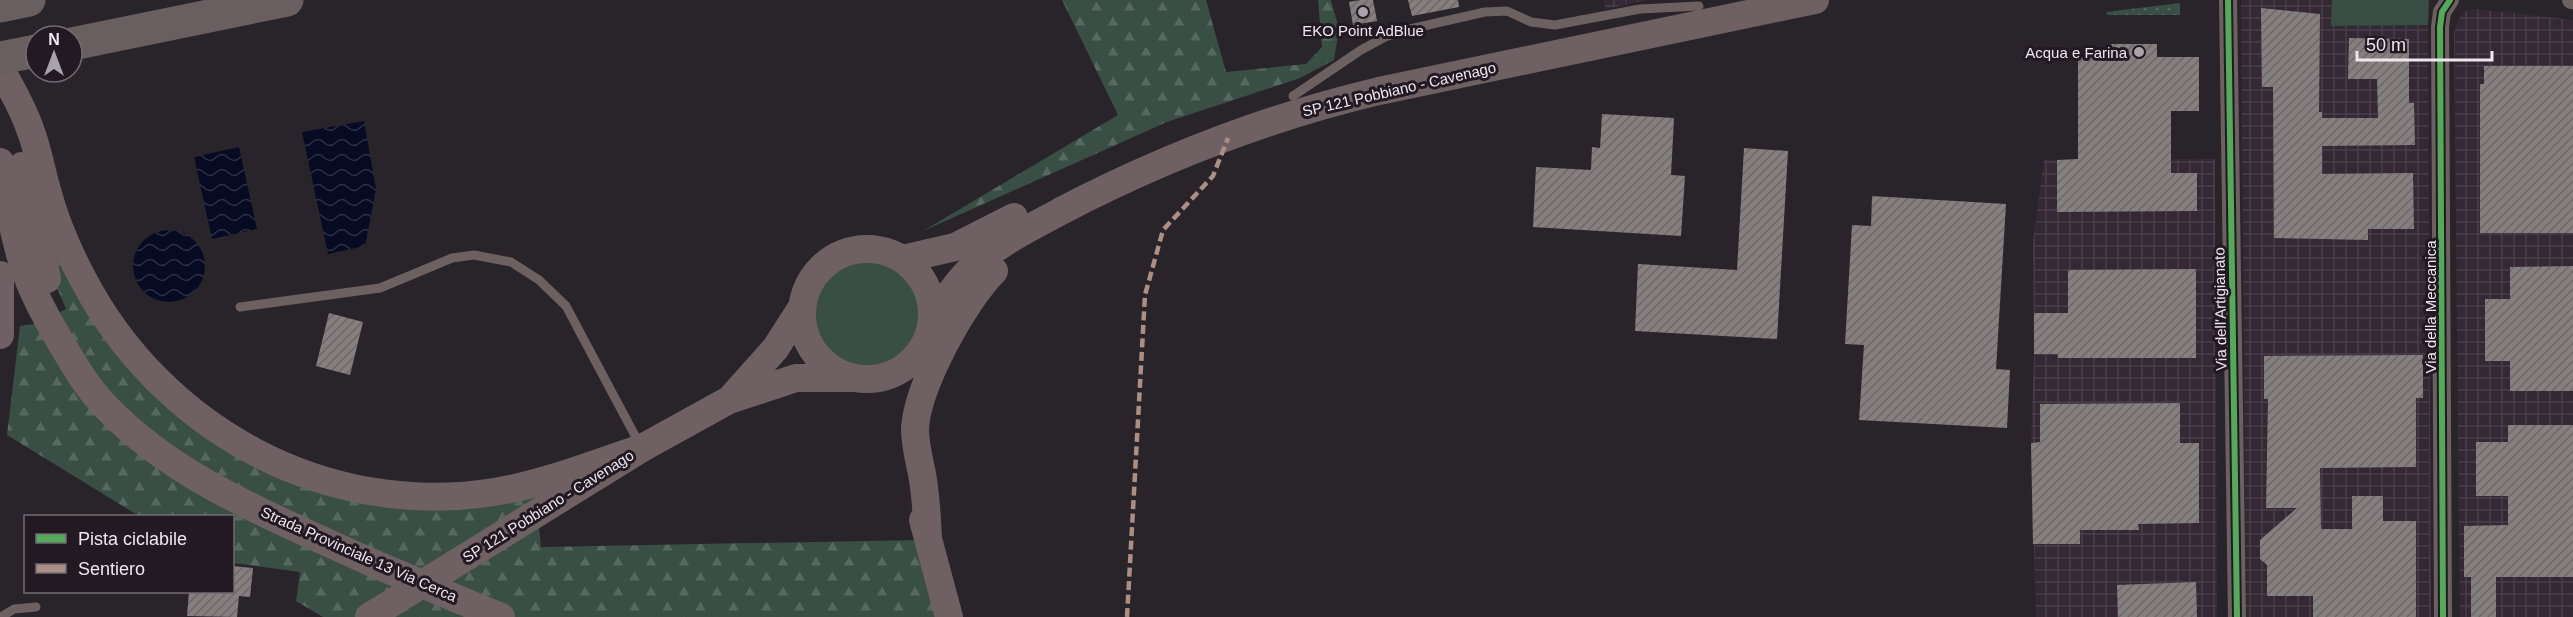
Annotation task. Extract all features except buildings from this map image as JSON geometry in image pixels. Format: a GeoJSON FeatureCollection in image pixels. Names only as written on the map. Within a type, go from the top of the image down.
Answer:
{"type":"FeatureCollection","features":[{"type":"Feature","properties":{"kind":"highway"},"geometry":{"type":"LineString","coordinates":[[0,6],[29,0]]}},
{"type":"Feature","properties":{"kind":"highway"},"geometry":{"type":"LineString","coordinates":[[84,42],[287,0]]}},
{"type":"Feature","properties":{"kind":"highway"},"geometry":{"type":"LineString","coordinates":[[0,58],[24,53]]}},
{"type":"Feature","properties":{"kind":"main road","name":"SP 121 Pobbiano - Cavenago"},"geometry":{"type":"LineString","coordinates":[[903,259],[956,247],[1114,167],[1210,125],[1293,96],[1349,81],[1730,0]]}},
{"type":"Feature","properties":{"kind":"main road","name":"SP 121 Pobbiano - Cavenago"},"geometry":{"type":"LineString","coordinates":[[932,321],[966,273],[996,249],[1076,204],[1136,176],[1250,129],[1323,105],[1815,0]]}},
{"type":"Feature","properties":{"kind":"main road"},"geometry":{"type":"LineString","coordinates":[[0,67],[67,246],[97,305],[115,332],[140,364],[179,401],[207,422],[263,456],[301,473],[361,491],[410,496],[441,496],[485,493],[528,485],[642,448]]}},
{"type":"Feature","properties":{"kind":"main road","name":"Strada Provinciale 13 Via Cerca"},"geometry":{"type":"LineString","coordinates":[[22,128],[48,282],[83,354],[117,400],[135,419],[219,489]]}},
{"type":"Feature","properties":{"kind":"main road","name":"Strada Provinciale 13 Via Cerca"},"geometry":{"type":"LineString","coordinates":[[0,162],[25,270],[55,334],[85,382],[105,407],[176,466],[219,489],[368,561],[501,617]]}},
{"type":"Feature","properties":{"kind":"main road"},"geometry":{"type":"LineString","coordinates":[[928,538],[916,441],[918,410],[931,373],[969,300],[994,270],[1028,241],[1111,194],[1136,176]]}},
{"type":"Feature","properties":{"kind":"main road","name":"SP 121 Pobbiano - Cavenago"},"geometry":{"type":"LineString","coordinates":[[369,617],[642,448],[729,400],[796,378],[887,376],[912,361],[927,341],[932,321],[932,304],[926,285],[917,271],[903,259],[873,249],[854,250],[837,256],[812,278],[802,306],[776,348],[729,400]]}},
{"type":"Feature","properties":{"kind":"main road"},"geometry":{"type":"LineString","coordinates":[[0,275],[0,335]]}},
{"type":"Feature","properties":{"kind":"main road","name":"SP 121 Pobbiano - Cavenago"},"geometry":{"type":"LineString","coordinates":[[802,306],[803,328],[815,353],[833,369],[855,378]]}},
{"type":"Feature","properties":{"kind":"main road"},"geometry":{"type":"LineString","coordinates":[[912,361],[900,400],[899,422],[949,617]]}},
{"type":"Feature","properties":{"kind":"street","name":"Via dell'Artigianato"},"geometry":{"type":"LineString","coordinates":[[2228,0],[2237,617]]}},
{"type":"Feature","properties":{"kind":"street","name":"Via della Meccanica"},"geometry":{"type":"LineString","coordinates":[[2443,617],[2440,27],[2442,12],[2450,0]]}},
{"type":"Feature","properties":{"kind":"lane"},"geometry":{"type":"LineString","coordinates":[[1293,96],[1360,50],[1385,37],[1485,12],[1508,11],[1532,22],[1555,25],[1640,9],[1699,6]]}},
{"type":"Feature","properties":{"kind":"lane"},"geometry":{"type":"LineString","coordinates":[[240,307],[380,288],[452,258],[474,255],[511,262],[539,280],[566,306],[642,448]]}},
{"type":"Feature","properties":{"kind":"lane"},"geometry":{"type":"LineString","coordinates":[[1,617],[14,609],[36,607]]}},
{"type":"Feature","properties":{"kind":"shaded area"},"geometry":{"type":"Polygon","coordinates":[[[1604,0],[1648,0],[1605,9],[1604,0]]]}},
{"type":"Feature","properties":{"kind":"shaded area"},"geometry":{"type":"Polygon","coordinates":[[[2241,0],[2332,0],[2332,26],[2428,25],[2431,617],[2246,617],[2241,0]]]}},
{"type":"Feature","properties":{"kind":"shaded area"},"geometry":{"type":"Polygon","coordinates":[[[2476,9],[2573,20],[2573,617],[2460,617],[2454,32],[2458,20],[2465,11],[2476,9]]]}},
{"type":"Feature","properties":{"kind":"shaded area"},"geometry":{"type":"Polygon","coordinates":[[[2215,159],[2217,617],[2036,617],[2031,443],[2034,354],[2033,241],[2044,160],[2215,159]]]}},
{"type":"Feature","properties":{"kind":"green space"},"geometry":{"type":"Polygon","coordinates":[[[1062,0],[1206,0],[1226,72],[1306,64],[1322,47],[1318,0],[1331,0],[1339,29],[1334,60],[1300,78],[1167,122],[923,231],[1118,115],[1062,0]]]}},
{"type":"Feature","properties":{"kind":"green space"},"geometry":{"type":"Polygon","coordinates":[[[2332,0],[2429,0],[2428,25],[2331,26],[2332,0]]]}},
{"type":"Feature","properties":{"kind":"green space"},"geometry":{"type":"Polygon","coordinates":[[[2180,3],[2180,15],[2107,15],[2106,12],[2180,3]]]}},
{"type":"Feature","properties":{"kind":"green space"},"geometry":{"type":"Polygon","coordinates":[[[36,204],[69,277],[271,469],[530,493],[536,498],[541,547],[919,540],[940,617],[323,617],[296,601],[300,572],[234,563],[234,515],[137,515],[7,435],[20,326],[35,324],[66,309],[52,276],[36,204]]]}},
{"type":"Feature","properties":{"kind":"green space"},"geometry":{"type":"Polygon","coordinates":[[[867,259],[887,263],[905,274],[916,292],[920,312],[916,332],[905,350],[887,361],[867,365],[847,361],[829,350],[818,332],[814,312],[818,292],[829,274],[847,263],[867,259]]]}},
{"type":"Feature","properties":{"kind":"water"},"geometry":{"type":"Polygon","coordinates":[[[364,121],[376,189],[365,246],[328,254],[302,132],[364,121]]]}},
{"type":"Feature","properties":{"kind":"water"},"geometry":{"type":"Polygon","coordinates":[[[239,147],[257,229],[212,239],[194,157],[239,147]]]}},
{"type":"Feature","properties":{"kind":"water"},"geometry":{"type":"Polygon","coordinates":[[[169,230],[183,233],[195,240],[202,252],[205,266],[202,280],[195,292],[183,299],[169,302],[155,299],[143,292],[136,280],[133,266],[136,252],[143,240],[155,233],[169,230]]]}},
{"type":"Feature","properties":{"kind":"marked path"},"geometry":{"type":"LineString","coordinates":[[1127,617],[1145,295],[1163,230],[1213,176],[1228,138]]}},
{"type":"Feature","properties":{"kind":"cycle path"},"geometry":{"type":"LineString","coordinates":[[2228,0],[2237,617]]}},
{"type":"Feature","properties":{"kind":"cycle path"},"geometry":{"type":"LineString","coordinates":[[2443,617],[2440,27],[2442,12],[2450,0]]}},
{"type":"Feature","properties":{"kind":"place","name":"EKO Point AdBlue"},"geometry":{"type":"Point","coordinates":[1363,12]}},
{"type":"Feature","properties":{"kind":"place","name":"Acqua e Farina"},"geometry":{"type":"Point","coordinates":[2139,52]}}]}
